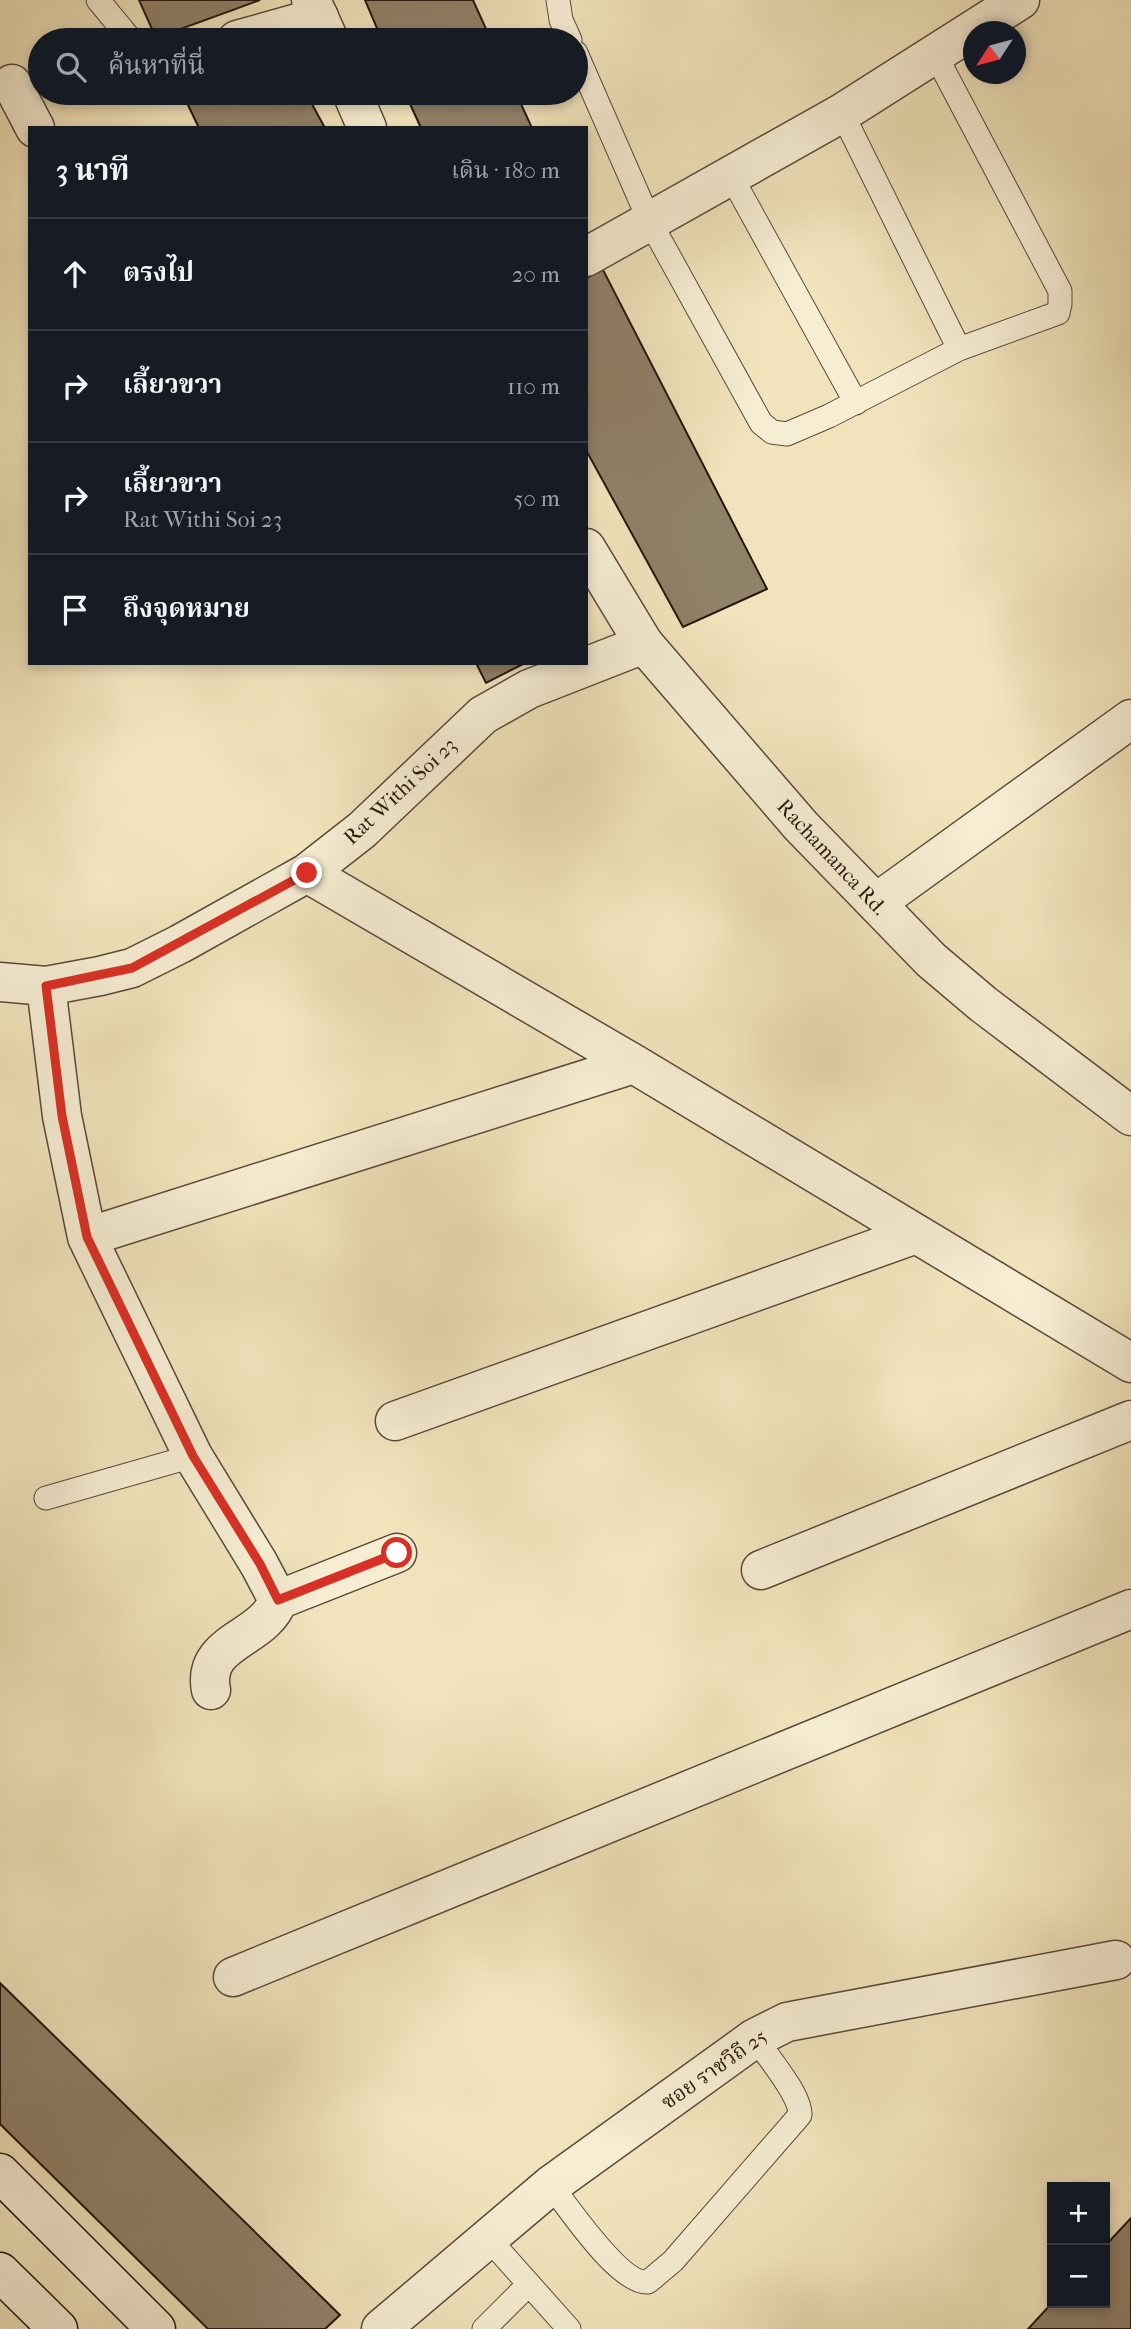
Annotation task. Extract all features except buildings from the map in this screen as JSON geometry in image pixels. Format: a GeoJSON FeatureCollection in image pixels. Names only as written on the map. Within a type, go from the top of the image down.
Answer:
{"type":"FeatureCollection","features":[{"type":"Feature","properties":{"kind":"street"},"geometry":{"type":"LineString","coordinates":[[588,256],[842,113],[1020,0]]}},
{"type":"Feature","properties":{"kind":"street"},"geometry":{"type":"LineString","coordinates":[[284,28],[319,19]]}},
{"type":"Feature","properties":{"kind":"street"},"geometry":{"type":"LineString","coordinates":[[17,83],[34,126]]}},
{"type":"Feature","properties":{"kind":"street"},"geometry":{"type":"LineString","coordinates":[[357,105],[367,126]]}},
{"type":"Feature","properties":{"kind":"street","name":"Rachamanca Rd."},"geometry":{"type":"LineString","coordinates":[[588,551],[644,643],[801,826],[941,969],[1131,1116]]}},
{"type":"Feature","properties":{"kind":"street","name":"Rat Withi Soi 23"},"geometry":{"type":"LineString","coordinates":[[0,982],[46,986],[132,968],[307,873],[362,830],[483,715],[529,689],[644,643]]}},
{"type":"Feature","properties":{"kind":"street"},"geometry":{"type":"LineString","coordinates":[[876,903],[1131,719]]}},
{"type":"Feature","properties":{"kind":"street"},"geometry":{"type":"LineString","coordinates":[[307,873],[634,1064],[1131,1363]]}},
{"type":"Feature","properties":{"kind":"street"},"geometry":{"type":"LineString","coordinates":[[46,986],[62,1116],[87,1237],[193,1456],[260,1564],[278,1600]]}},
{"type":"Feature","properties":{"kind":"street"},"geometry":{"type":"LineString","coordinates":[[87,1237],[634,1064]]}},
{"type":"Feature","properties":{"kind":"street"},"geometry":{"type":"LineString","coordinates":[[395,1420],[916,1234]]}},
{"type":"Feature","properties":{"kind":"street"},"geometry":{"type":"LineString","coordinates":[[761,1570],[1131,1420]]}},
{"type":"Feature","properties":{"kind":"street"},"geometry":{"type":"LineString","coordinates":[[211,1690],[208,1676],[211,1664],[218,1655],[271,1614],[278,1600],[397,1553]]}},
{"type":"Feature","properties":{"kind":"street"},"geometry":{"type":"LineString","coordinates":[[233,1977],[1131,1609]]}},
{"type":"Feature","properties":{"kind":"street","name":"ซอย ราชวิถี 25"},"geometry":{"type":"LineString","coordinates":[[382,2329],[551,2185],[755,2038],[787,2022],[1116,1960]]}},
{"type":"Feature","properties":{"kind":"street"},"geometry":{"type":"LineString","coordinates":[[0,2173],[156,2329]]}},
{"type":"Feature","properties":{"kind":"street"},"geometry":{"type":"LineString","coordinates":[[0,2273],[58,2329]]}},
{"type":"Feature","properties":{"kind":"lane"},"geometry":{"type":"LineString","coordinates":[[98,0],[121,28]]}},
{"type":"Feature","properties":{"kind":"lane"},"geometry":{"type":"LineString","coordinates":[[558,0],[565,28]]}},
{"type":"Feature","properties":{"kind":"lane"},"geometry":{"type":"LineString","coordinates":[[588,81],[649,220],[761,423],[772,432],[787,434],[856,403],[959,349],[1058,313],[1060,291],[935,54]]}},
{"type":"Feature","properties":{"kind":"lane"},"geometry":{"type":"LineString","coordinates":[[842,113],[959,349]]}},
{"type":"Feature","properties":{"kind":"lane"},"geometry":{"type":"LineString","coordinates":[[731,176],[856,403]]}},
{"type":"Feature","properties":{"kind":"lane"},"geometry":{"type":"LineString","coordinates":[[47,1498],[193,1456]]}},
{"type":"Feature","properties":{"kind":"lane"},"geometry":{"type":"LineString","coordinates":[[551,2185],[611,2261],[633,2280],[648,2282],[673,2261],[800,2115],[791,2091],[755,2038]]}},
{"type":"Feature","properties":{"kind":"lane"},"geometry":{"type":"LineString","coordinates":[[487,2237],[569,2329]]}},
{"type":"Feature","properties":{"kind":"lane"},"geometry":{"type":"LineString","coordinates":[[484,2329],[529,2284]]}},
{"type":"Feature","properties":{"kind":"route"},"geometry":{"type":"LineString","coordinates":[[307,873],[132,968],[46,986],[62,1116],[87,1237],[193,1456],[260,1564],[278,1600],[397,1553]]}}]}
